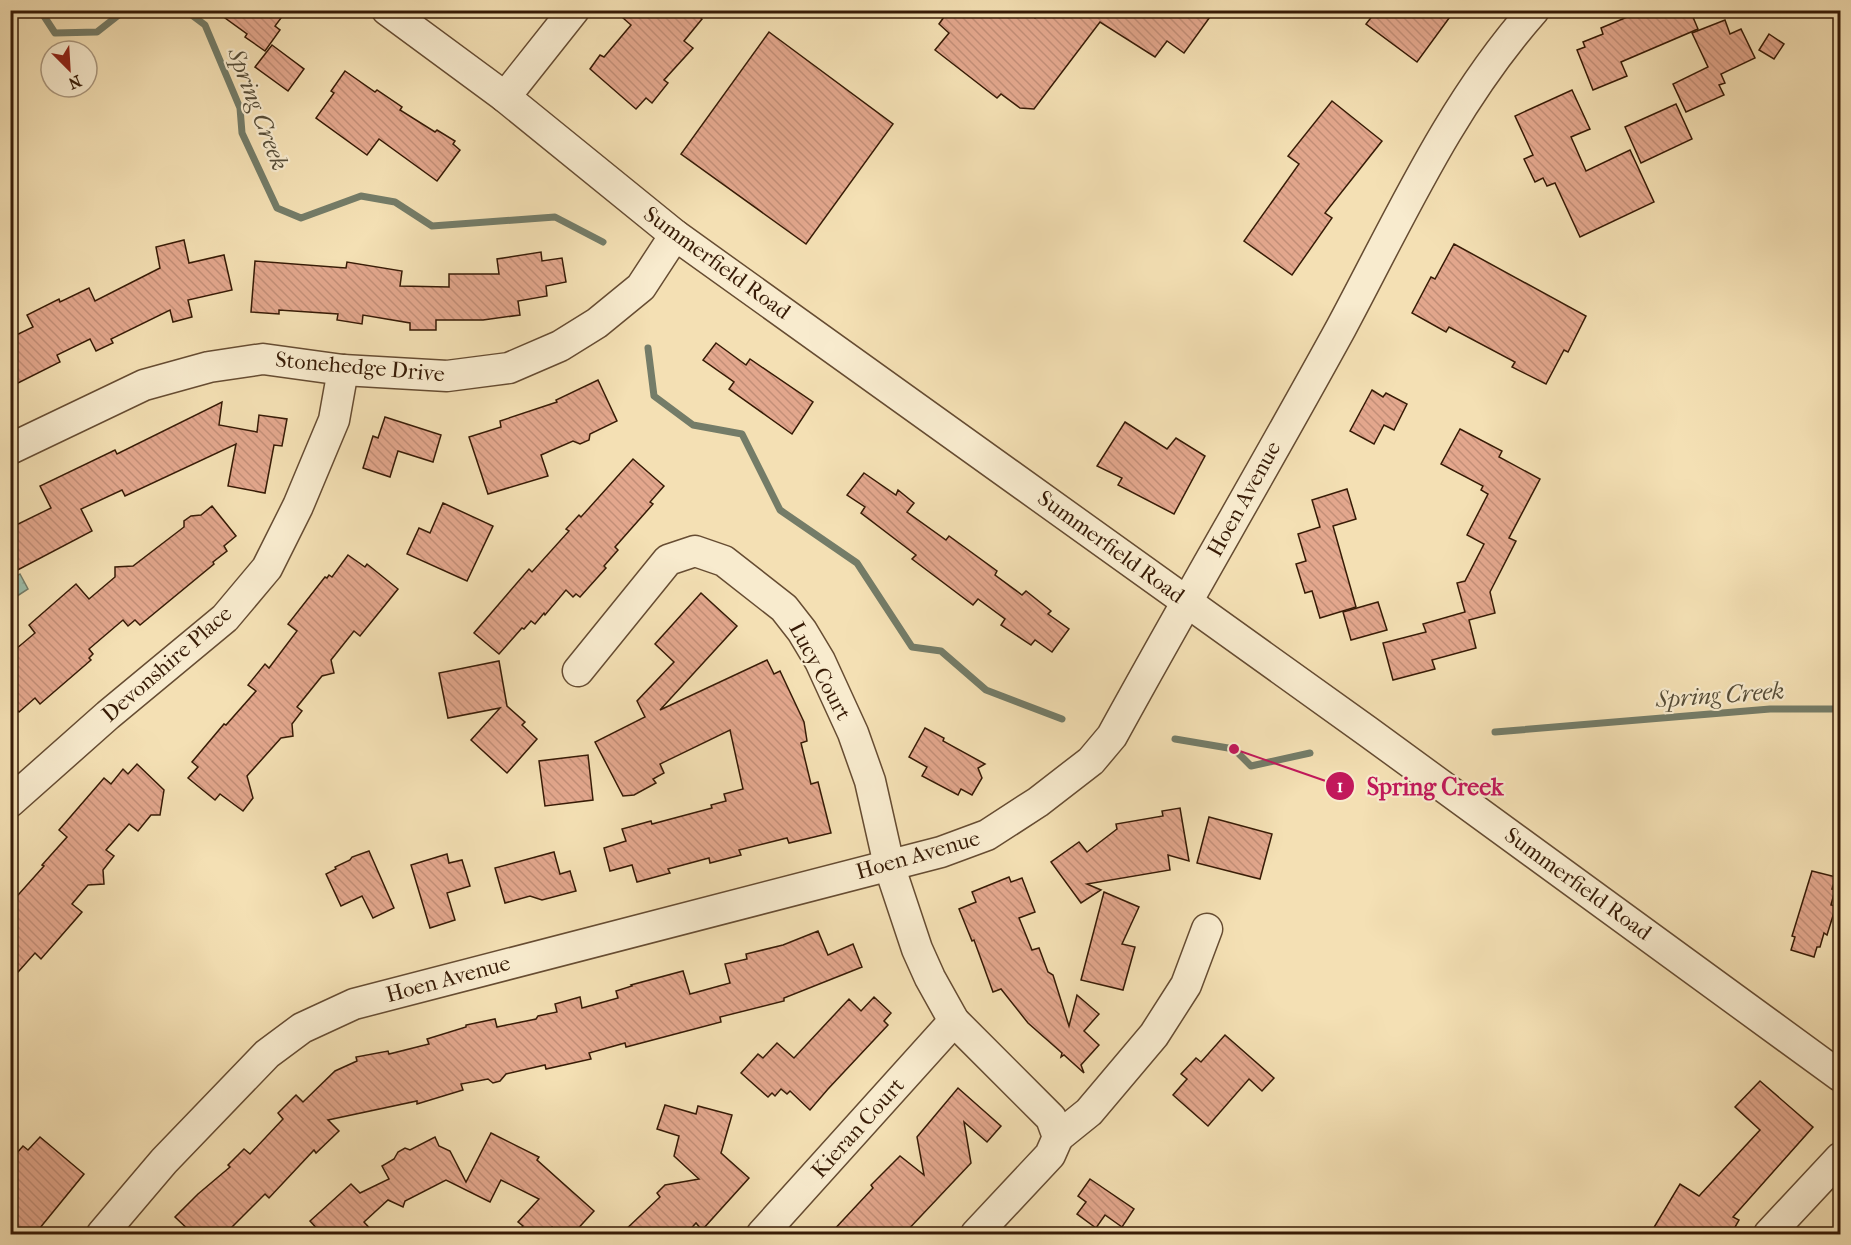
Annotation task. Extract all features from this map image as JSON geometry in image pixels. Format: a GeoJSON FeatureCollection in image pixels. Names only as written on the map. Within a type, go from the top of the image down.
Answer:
{"type":"FeatureCollection","features":[{"type":"Feature","properties":{"kind":"street","name":"Summerfield Road"},"geometry":{"type":"LineString","coordinates":[[387,10],[505,97],[675,235],[1187,602],[1840,1076]]}},
{"type":"Feature","properties":{"kind":"street"},"geometry":{"type":"LineString","coordinates":[[505,97],[574,10]]}},
{"type":"Feature","properties":{"kind":"street","name":"Hoen Avenue"},"geometry":{"type":"LineString","coordinates":[[102,1234],[164,1161],[267,1054],[313,1023],[354,1004],[941,852],[987,835],[1038,802],[1091,761],[1112,736],[1340,328],[1432,153],[1478,81],[1510,37],[1534,10]]}},
{"type":"Feature","properties":{"kind":"street","name":"Stonehedge Drive"},"geometry":{"type":"LineString","coordinates":[[10,449],[144,385],[209,367],[263,359],[343,370],[447,376],[508,368],[560,346],[597,322],[641,287],[675,235]]}},
{"type":"Feature","properties":{"kind":"street","name":"Devonshire Place"},"geometry":{"type":"LineString","coordinates":[[10,802],[108,715],[225,618],[267,568],[298,506],[334,420],[343,370]]}},
{"type":"Feature","properties":{"kind":"street","name":"Lucy Court"},"geometry":{"type":"LineString","coordinates":[[578,671],[668,560],[695,551],[724,561],[784,608],[802,631],[820,661],[853,733],[870,781],[888,865],[917,950],[954,1021],[1051,1118],[1058,1137]]}},
{"type":"Feature","properties":{"kind":"street"},"geometry":{"type":"LineString","coordinates":[[976,1234],[1050,1155],[1058,1137],[1089,1112],[1112,1088],[1154,1035],[1186,985],[1207,929]]}},
{"type":"Feature","properties":{"kind":"street","name":"Kieran Court"},"geometry":{"type":"LineString","coordinates":[[762,1234],[954,1021]]}},
{"type":"Feature","properties":{"kind":"street"},"geometry":{"type":"LineString","coordinates":[[1769,1234],[1840,1158]]}},
{"type":"Feature","properties":{"kind":"water"},"geometry":{"type":"Polygon","coordinates":[[[20,574],[28,589],[11,600],[11,580],[20,574]]]}},
{"type":"Feature","properties":{"kind":"building"},"geometry":{"type":"Polygon","coordinates":[[[214,10],[287,10],[275,26],[280,30],[265,51],[245,37],[247,34],[214,10]]]}},
{"type":"Feature","properties":{"kind":"building"},"geometry":{"type":"Polygon","coordinates":[[[614,10],[692,10],[702,19],[684,41],[693,48],[664,80],[668,83],[652,103],[646,98],[636,109],[590,69],[600,55],[604,57],[631,25],[614,10]]]}},
{"type":"Feature","properties":{"kind":"building"},"geometry":{"type":"Polygon","coordinates":[[[949,10],[1025,10],[1035,18],[1041,10],[1215,10],[1184,53],[1167,41],[1155,57],[1100,22],[1034,109],[1020,108],[1001,94],[997,98],[935,50],[949,33],[939,24],[949,10]]]}},
{"type":"Feature","properties":{"kind":"building"},"geometry":{"type":"Polygon","coordinates":[[[1377,10],[1455,10],[1417,62],[1366,24],[1377,10]]]}},
{"type":"Feature","properties":{"kind":"building"},"geometry":{"type":"Polygon","coordinates":[[[1644,10],[1690,10],[1698,29],[1621,62],[1627,76],[1593,90],[1577,50],[1585,47],[1583,42],[1603,34],[1601,28],[1644,10]]]}},
{"type":"Feature","properties":{"kind":"building"},"geometry":{"type":"Polygon","coordinates":[[[1725,20],[1730,34],[1741,29],[1755,58],[1721,74],[1725,83],[1719,85],[1724,95],[1686,112],[1673,84],[1708,67],[1692,33],[1725,20]]]}},
{"type":"Feature","properties":{"kind":"building"},"geometry":{"type":"Polygon","coordinates":[[[769,32],[893,124],[806,244],[681,154],[769,32]]]}},
{"type":"Feature","properties":{"kind":"building"},"geometry":{"type":"Polygon","coordinates":[[[1769,34],[1784,44],[1774,59],[1759,50],[1769,34]]]}},
{"type":"Feature","properties":{"kind":"building"},"geometry":{"type":"Polygon","coordinates":[[[272,45],[304,69],[288,91],[255,67],[272,45]]]}},
{"type":"Feature","properties":{"kind":"building"},"geometry":{"type":"Polygon","coordinates":[[[345,71],[402,107],[400,110],[435,132],[437,130],[455,141],[453,144],[460,150],[437,181],[379,139],[367,155],[316,118],[334,93],[331,91],[345,71]]]}},
{"type":"Feature","properties":{"kind":"building"},"geometry":{"type":"Polygon","coordinates":[[[1572,90],[1590,129],[1571,137],[1586,171],[1630,150],[1654,202],[1580,237],[1555,183],[1547,186],[1543,178],[1535,182],[1524,159],[1533,155],[1515,116],[1572,90]]]}},
{"type":"Feature","properties":{"kind":"building"},"geometry":{"type":"Polygon","coordinates":[[[1332,101],[1382,141],[1325,213],[1332,218],[1292,275],[1244,241],[1299,164],[1288,156],[1332,101]]]}},
{"type":"Feature","properties":{"kind":"building"},"geometry":{"type":"Polygon","coordinates":[[[1676,104],[1692,139],[1641,163],[1625,127],[1676,104]]]}},
{"type":"Feature","properties":{"kind":"building"},"geometry":{"type":"Polygon","coordinates":[[[184,240],[189,263],[224,255],[232,290],[188,300],[192,317],[173,322],[170,310],[111,339],[113,343],[96,351],[90,339],[57,355],[60,362],[10,387],[10,338],[33,327],[27,315],[59,299],[60,302],[89,288],[95,301],[160,268],[156,247],[184,240]]]}},
{"type":"Feature","properties":{"kind":"building"},"geometry":{"type":"Polygon","coordinates":[[[1454,244],[1586,316],[1568,352],[1564,350],[1546,384],[1512,367],[1515,362],[1449,327],[1446,332],[1412,313],[1431,277],[1435,279],[1454,244]]]}},
{"type":"Feature","properties":{"kind":"building"},"geometry":{"type":"Polygon","coordinates":[[[541,252],[542,261],[562,258],[566,282],[546,286],[547,296],[518,301],[520,315],[483,320],[436,320],[436,330],[410,330],[410,323],[363,315],[362,324],[337,320],[338,314],[279,310],[279,314],[251,312],[255,261],[346,268],[347,262],[402,271],[400,286],[449,287],[449,274],[499,274],[497,259],[541,252]]]}},
{"type":"Feature","properties":{"kind":"building"},"geometry":{"type":"Polygon","coordinates":[[[716,343],[746,365],[750,359],[813,402],[792,434],[729,389],[734,382],[703,360],[716,343]]]}},
{"type":"Feature","properties":{"kind":"building"},"geometry":{"type":"Polygon","coordinates":[[[598,380],[617,421],[590,434],[589,440],[580,444],[573,441],[541,455],[548,476],[488,494],[469,437],[501,427],[500,421],[557,402],[556,400],[598,380]]]}},
{"type":"Feature","properties":{"kind":"building"},"geometry":{"type":"Polygon","coordinates":[[[1372,390],[1383,397],[1386,393],[1407,404],[1394,430],[1384,425],[1374,444],[1350,431],[1372,390]]]}},
{"type":"Feature","properties":{"kind":"building"},"geometry":{"type":"Polygon","coordinates":[[[222,402],[219,425],[257,432],[259,415],[287,419],[282,446],[274,445],[265,493],[228,486],[236,444],[125,496],[122,490],[81,509],[92,531],[10,574],[10,528],[51,508],[40,486],[115,450],[117,454],[222,402]]]}},
{"type":"Feature","properties":{"kind":"building"},"geometry":{"type":"Polygon","coordinates":[[[385,417],[441,435],[433,462],[398,451],[390,477],[363,468],[373,436],[378,438],[385,417]]]}},
{"type":"Feature","properties":{"kind":"building"},"geometry":{"type":"Polygon","coordinates":[[[1125,422],[1167,449],[1176,438],[1205,456],[1174,514],[1118,485],[1122,478],[1097,466],[1125,422]]]}},
{"type":"Feature","properties":{"kind":"building"},"geometry":{"type":"Polygon","coordinates":[[[1460,429],[1502,451],[1499,457],[1540,479],[1509,538],[1516,541],[1490,592],[1495,613],[1469,620],[1476,648],[1432,660],[1435,669],[1393,680],[1383,643],[1426,632],[1423,624],[1465,612],[1457,583],[1465,581],[1484,544],[1467,535],[1488,494],[1481,490],[1483,486],[1441,464],[1460,429]]]}},
{"type":"Feature","properties":{"kind":"building"},"geometry":{"type":"Polygon","coordinates":[[[633,459],[664,486],[650,502],[653,504],[615,547],[618,550],[604,566],[606,568],[580,597],[576,594],[573,597],[566,590],[545,615],[544,613],[535,624],[531,621],[524,629],[522,628],[499,654],[474,633],[529,569],[532,572],[569,531],[566,529],[579,515],[581,517],[633,459]]]}},
{"type":"Feature","properties":{"kind":"building"},"geometry":{"type":"Polygon","coordinates":[[[864,473],[896,495],[898,490],[914,503],[907,512],[946,540],[949,536],[997,571],[995,575],[1022,595],[1026,591],[1051,611],[1048,614],[1069,629],[1052,652],[1035,640],[1031,645],[1001,625],[1005,619],[978,599],[973,605],[912,559],[916,555],[861,513],[865,507],[847,495],[864,473]]]}},
{"type":"Feature","properties":{"kind":"building"},"geometry":{"type":"Polygon","coordinates":[[[1347,489],[1356,519],[1333,526],[1356,607],[1320,618],[1312,591],[1305,593],[1296,564],[1306,561],[1298,534],[1320,527],[1312,500],[1347,489]]]}},
{"type":"Feature","properties":{"kind":"building"},"geometry":{"type":"Polygon","coordinates":[[[443,503],[493,526],[467,581],[407,554],[419,528],[430,533],[443,503]]]}},
{"type":"Feature","properties":{"kind":"building"},"geometry":{"type":"Polygon","coordinates":[[[212,506],[236,536],[224,546],[227,551],[140,625],[135,620],[128,626],[123,620],[89,649],[93,654],[89,658],[91,660],[40,704],[35,698],[19,712],[10,702],[10,654],[35,633],[29,625],[76,584],[89,599],[115,577],[115,567],[133,566],[184,527],[184,521],[191,516],[201,515],[212,506]]]}},
{"type":"Feature","properties":{"kind":"building"},"geometry":{"type":"Polygon","coordinates":[[[348,555],[365,567],[367,564],[398,589],[360,636],[354,631],[331,660],[334,673],[322,676],[297,707],[302,711],[292,724],[293,736],[281,738],[247,776],[253,798],[243,811],[220,794],[215,800],[188,778],[198,767],[192,762],[256,691],[248,685],[265,664],[269,668],[297,631],[288,624],[325,577],[329,575],[332,577],[348,555]]]}},
{"type":"Feature","properties":{"kind":"building"},"geometry":{"type":"Polygon","coordinates":[[[701,593],[737,626],[660,710],[767,660],[774,674],[780,671],[804,722],[807,741],[801,743],[811,784],[818,782],[831,833],[789,843],[787,838],[739,850],[741,855],[710,863],[709,858],[668,869],[670,873],[637,882],[632,865],[610,871],[604,848],[626,841],[622,829],[651,821],[652,824],[712,808],[711,805],[726,801],[724,794],[743,789],[730,730],[660,764],[664,773],[653,779],[656,783],[634,795],[623,796],[595,742],[645,717],[637,701],[674,662],[655,644],[701,593]]]}},
{"type":"Feature","properties":{"kind":"building"},"geometry":{"type":"Polygon","coordinates":[[[1378,602],[1387,630],[1351,640],[1343,612],[1378,602]]]}},
{"type":"Feature","properties":{"kind":"building"},"geometry":{"type":"Polygon","coordinates":[[[499,661],[507,706],[525,722],[522,725],[537,739],[507,773],[471,740],[500,708],[448,718],[439,673],[499,661]]]}},
{"type":"Feature","properties":{"kind":"building"},"geometry":{"type":"Polygon","coordinates":[[[925,728],[944,738],[943,741],[985,764],[978,768],[982,778],[972,795],[961,789],[958,795],[922,776],[927,767],[909,757],[925,728]]]}},
{"type":"Feature","properties":{"kind":"building"},"geometry":{"type":"Polygon","coordinates":[[[588,755],[593,800],[545,806],[539,761],[588,755]]]}},
{"type":"Feature","properties":{"kind":"building"},"geometry":{"type":"Polygon","coordinates":[[[137,764],[164,790],[160,815],[151,815],[138,831],[129,824],[106,850],[114,856],[103,870],[104,884],[88,885],[72,904],[82,912],[41,959],[35,953],[10,981],[10,904],[67,837],[59,830],[104,778],[111,784],[123,769],[128,774],[137,764]]]}},
{"type":"Feature","properties":{"kind":"building"},"geometry":{"type":"Polygon","coordinates":[[[1180,808],[1189,861],[1168,855],[1170,870],[1087,884],[1101,890],[1081,903],[1051,862],[1079,842],[1087,852],[1117,829],[1116,824],[1163,816],[1162,811],[1180,808]]]}},
{"type":"Feature","properties":{"kind":"building"},"geometry":{"type":"Polygon","coordinates":[[[1209,817],[1272,834],[1260,879],[1197,863],[1209,817]]]}},
{"type":"Feature","properties":{"kind":"building"},"geometry":{"type":"Polygon","coordinates":[[[369,851],[394,908],[373,918],[362,896],[341,906],[326,874],[352,857],[369,851]]]}},
{"type":"Feature","properties":{"kind":"building"},"geometry":{"type":"Polygon","coordinates":[[[554,852],[560,874],[570,871],[576,891],[542,900],[530,896],[505,903],[495,868],[554,852]]]}},
{"type":"Feature","properties":{"kind":"building"},"geometry":{"type":"Polygon","coordinates":[[[447,854],[449,863],[462,860],[470,886],[447,893],[455,920],[430,928],[411,865],[447,854]]]}},
{"type":"Feature","properties":{"kind":"building"},"geometry":{"type":"Polygon","coordinates":[[[1812,871],[1836,877],[1832,889],[1835,890],[1831,905],[1836,906],[1827,935],[1824,933],[1814,957],[1791,950],[1795,937],[1792,936],[1812,871]]]}},
{"type":"Feature","properties":{"kind":"building"},"geometry":{"type":"Polygon","coordinates":[[[1009,877],[1011,882],[1022,878],[1035,912],[1019,918],[1032,950],[1039,948],[1048,972],[1053,975],[1069,1026],[1077,995],[1099,1014],[1084,1031],[1099,1045],[1081,1065],[1084,1073],[1064,1055],[1061,1057],[1062,1053],[1028,1023],[1001,989],[993,992],[974,940],[972,941],[959,909],[976,902],[972,892],[1009,877]]]}},
{"type":"Feature","properties":{"kind":"building"},"geometry":{"type":"Polygon","coordinates":[[[1104,892],[1139,907],[1122,944],[1135,947],[1123,990],[1081,980],[1104,892]]]}},
{"type":"Feature","properties":{"kind":"building"},"geometry":{"type":"Polygon","coordinates":[[[818,931],[828,955],[853,944],[862,967],[784,998],[784,1001],[720,1017],[721,1022],[626,1047],[625,1043],[589,1053],[591,1059],[546,1069],[545,1065],[506,1074],[500,1081],[493,1083],[488,1079],[461,1084],[463,1090],[417,1104],[417,1101],[328,1120],[339,1131],[316,1153],[314,1150],[269,1198],[265,1194],[225,1234],[193,1234],[175,1217],[230,1167],[228,1165],[244,1149],[250,1154],[283,1119],[278,1113],[296,1095],[303,1102],[335,1071],[357,1061],[356,1057],[388,1051],[389,1054],[429,1044],[427,1039],[466,1027],[466,1025],[495,1019],[497,1027],[536,1019],[538,1016],[557,1012],[555,1004],[580,997],[582,1008],[618,998],[616,991],[631,985],[683,971],[690,994],[730,983],[725,964],[747,959],[746,954],[783,945],[818,931]]]}},
{"type":"Feature","properties":{"kind":"building"},"geometry":{"type":"Polygon","coordinates":[[[874,997],[891,1013],[884,1021],[888,1025],[810,1110],[790,1091],[787,1094],[781,1089],[775,1096],[772,1093],[768,1097],[741,1073],[758,1054],[763,1058],[777,1043],[794,1058],[849,999],[861,1011],[874,997]]]}},
{"type":"Feature","properties":{"kind":"building"},"geometry":{"type":"Polygon","coordinates":[[[1225,1035],[1274,1078],[1262,1091],[1249,1079],[1208,1126],[1173,1095],[1187,1079],[1181,1074],[1196,1058],[1201,1062],[1225,1035]]]}},
{"type":"Feature","properties":{"kind":"building"},"geometry":{"type":"Polygon","coordinates":[[[1760,1081],[1813,1127],[1733,1217],[1739,1220],[1731,1234],[1650,1234],[1680,1184],[1699,1196],[1760,1130],[1735,1107],[1760,1081]]]}},
{"type":"Feature","properties":{"kind":"building"},"geometry":{"type":"Polygon","coordinates":[[[958,1088],[1001,1126],[987,1142],[964,1122],[971,1163],[904,1234],[830,1234],[873,1188],[871,1185],[900,1156],[924,1175],[917,1137],[958,1088]]]}},
{"type":"Feature","properties":{"kind":"building"},"geometry":{"type":"Polygon","coordinates":[[[665,1105],[696,1114],[698,1106],[732,1115],[721,1153],[749,1178],[702,1230],[696,1223],[686,1234],[621,1234],[660,1197],[657,1193],[665,1185],[699,1179],[674,1156],[679,1136],[657,1129],[665,1105]]]}},
{"type":"Feature","properties":{"kind":"building"},"geometry":{"type":"Polygon","coordinates":[[[491,1133],[539,1157],[537,1160],[594,1211],[573,1234],[561,1234],[552,1227],[545,1234],[516,1234],[523,1226],[518,1222],[539,1199],[501,1180],[490,1202],[446,1180],[405,1201],[403,1207],[388,1200],[364,1222],[375,1234],[322,1234],[310,1221],[351,1184],[360,1193],[389,1179],[382,1166],[394,1159],[398,1152],[405,1148],[410,1150],[435,1137],[439,1146],[450,1151],[466,1182],[491,1133]]]}},
{"type":"Feature","properties":{"kind":"building"},"geometry":{"type":"Polygon","coordinates":[[[40,1137],[84,1174],[35,1234],[10,1234],[10,1161],[23,1146],[28,1150],[40,1137]]]}},
{"type":"Feature","properties":{"kind":"building"},"geometry":{"type":"Polygon","coordinates":[[[1090,1179],[1134,1209],[1122,1227],[1105,1215],[1096,1228],[1077,1214],[1086,1202],[1078,1196],[1090,1179]]]}},
{"type":"Feature","properties":{"kind":"waterway","name":"Spring Creek"},"geometry":{"type":"LineString","coordinates":[[40,10],[55,33],[97,32],[125,10]]}},
{"type":"Feature","properties":{"kind":"waterway","name":"Spring Creek"},"geometry":{"type":"LineString","coordinates":[[185,10],[205,25],[240,108],[242,133],[277,208],[301,218],[361,196],[395,202],[432,226],[555,217],[603,242]]}},
{"type":"Feature","properties":{"kind":"waterway","name":"Spring Creek"},"geometry":{"type":"LineString","coordinates":[[648,348],[654,396],[693,425],[742,434],[780,510],[857,563],[912,647],[941,651],[986,690],[1062,719]]}},
{"type":"Feature","properties":{"kind":"waterway","name":"Spring Creek"},"geometry":{"type":"LineString","coordinates":[[1495,732],[1770,709],[1840,709]]}},
{"type":"Feature","properties":{"kind":"waterway","name":"Spring Creek"},"geometry":{"type":"LineString","coordinates":[[1175,739],[1234,749],[1251,766],[1310,753]]}},
{"type":"Feature","properties":{"kind":"place","name":"Spring Creek"},"geometry":{"type":"Point","coordinates":[1234,749]}}]}
